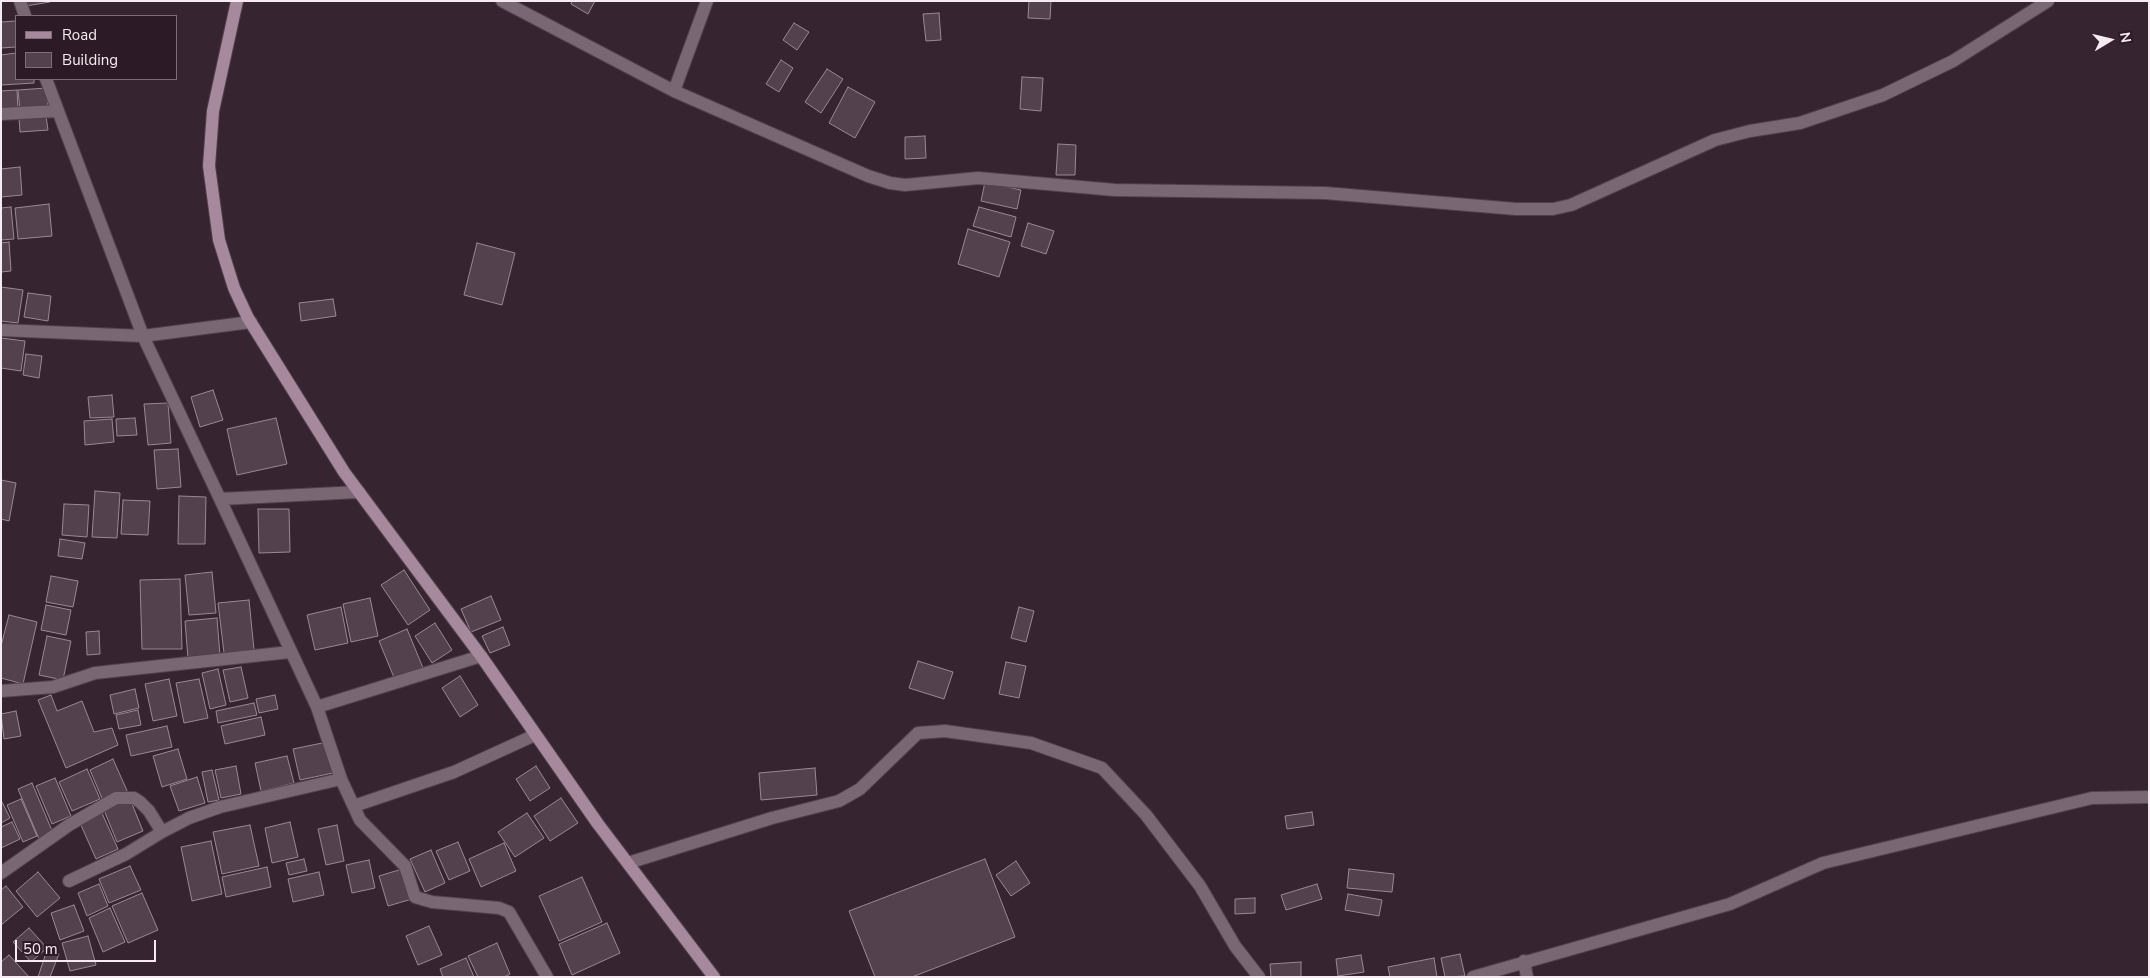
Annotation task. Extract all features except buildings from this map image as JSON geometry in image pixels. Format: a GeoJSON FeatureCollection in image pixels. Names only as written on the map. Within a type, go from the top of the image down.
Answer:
{"type":"FeatureCollection","features":[{"type":"Feature","properties":{"kind":"street"},"geometry":{"type":"LineString","coordinates":[[20,1],[25,15]]}},
{"type":"Feature","properties":{"kind":"street"},"geometry":{"type":"LineString","coordinates":[[237,1],[213,111],[209,166],[219,240],[234,288],[251,322],[344,472],[481,656],[534,735],[714,977]]}},
{"type":"Feature","properties":{"kind":"street"},"geometry":{"type":"LineString","coordinates":[[502,1],[674,91],[868,176],[905,185],[978,178],[1115,190],[1324,193],[1516,209],[1553,209],[1579,202],[1714,140],[1750,131],[1800,123],[1882,95],[1953,61],[2048,1]]}},
{"type":"Feature","properties":{"kind":"street"},"geometry":{"type":"LineString","coordinates":[[674,91],[707,1]]}},
{"type":"Feature","properties":{"kind":"street"},"geometry":{"type":"LineString","coordinates":[[46,80],[143,336],[317,707],[341,779],[360,820],[405,866],[415,897],[432,902],[499,908],[509,912],[547,977]]}},
{"type":"Feature","properties":{"kind":"street"},"geometry":{"type":"LineString","coordinates":[[1,114],[57,111]]}},
{"type":"Feature","properties":{"kind":"street"},"geometry":{"type":"LineString","coordinates":[[1,330],[143,336],[251,322]]}},
{"type":"Feature","properties":{"kind":"street"},"geometry":{"type":"LineString","coordinates":[[220,499],[359,492]]}},
{"type":"Feature","properties":{"kind":"street"},"geometry":{"type":"LineString","coordinates":[[1,691],[53,687],[95,673],[290,652]]}},
{"type":"Feature","properties":{"kind":"street"},"geometry":{"type":"LineString","coordinates":[[317,707],[481,656]]}},
{"type":"Feature","properties":{"kind":"street"},"geometry":{"type":"LineString","coordinates":[[628,863],[772,818],[839,801],[860,789],[918,733],[945,731],[1031,743],[1102,768],[1146,815],[1194,878],[1235,946],[1259,977]]}},
{"type":"Feature","properties":{"kind":"street"},"geometry":{"type":"LineString","coordinates":[[354,806],[454,772],[534,735]]}},
{"type":"Feature","properties":{"kind":"street"},"geometry":{"type":"LineString","coordinates":[[69,881],[126,854],[189,818],[220,807],[341,779]]}},
{"type":"Feature","properties":{"kind":"street"},"geometry":{"type":"LineString","coordinates":[[1473,977],[1730,904],[1823,863],[2092,798],[2143,796]]}},
{"type":"Feature","properties":{"kind":"street"},"geometry":{"type":"LineString","coordinates":[[1,873],[70,824],[116,798],[134,798],[140,802],[149,811],[162,832]]}},
{"type":"Feature","properties":{"kind":"street"},"geometry":{"type":"LineString","coordinates":[[1524,961],[1527,977]]}}]}
